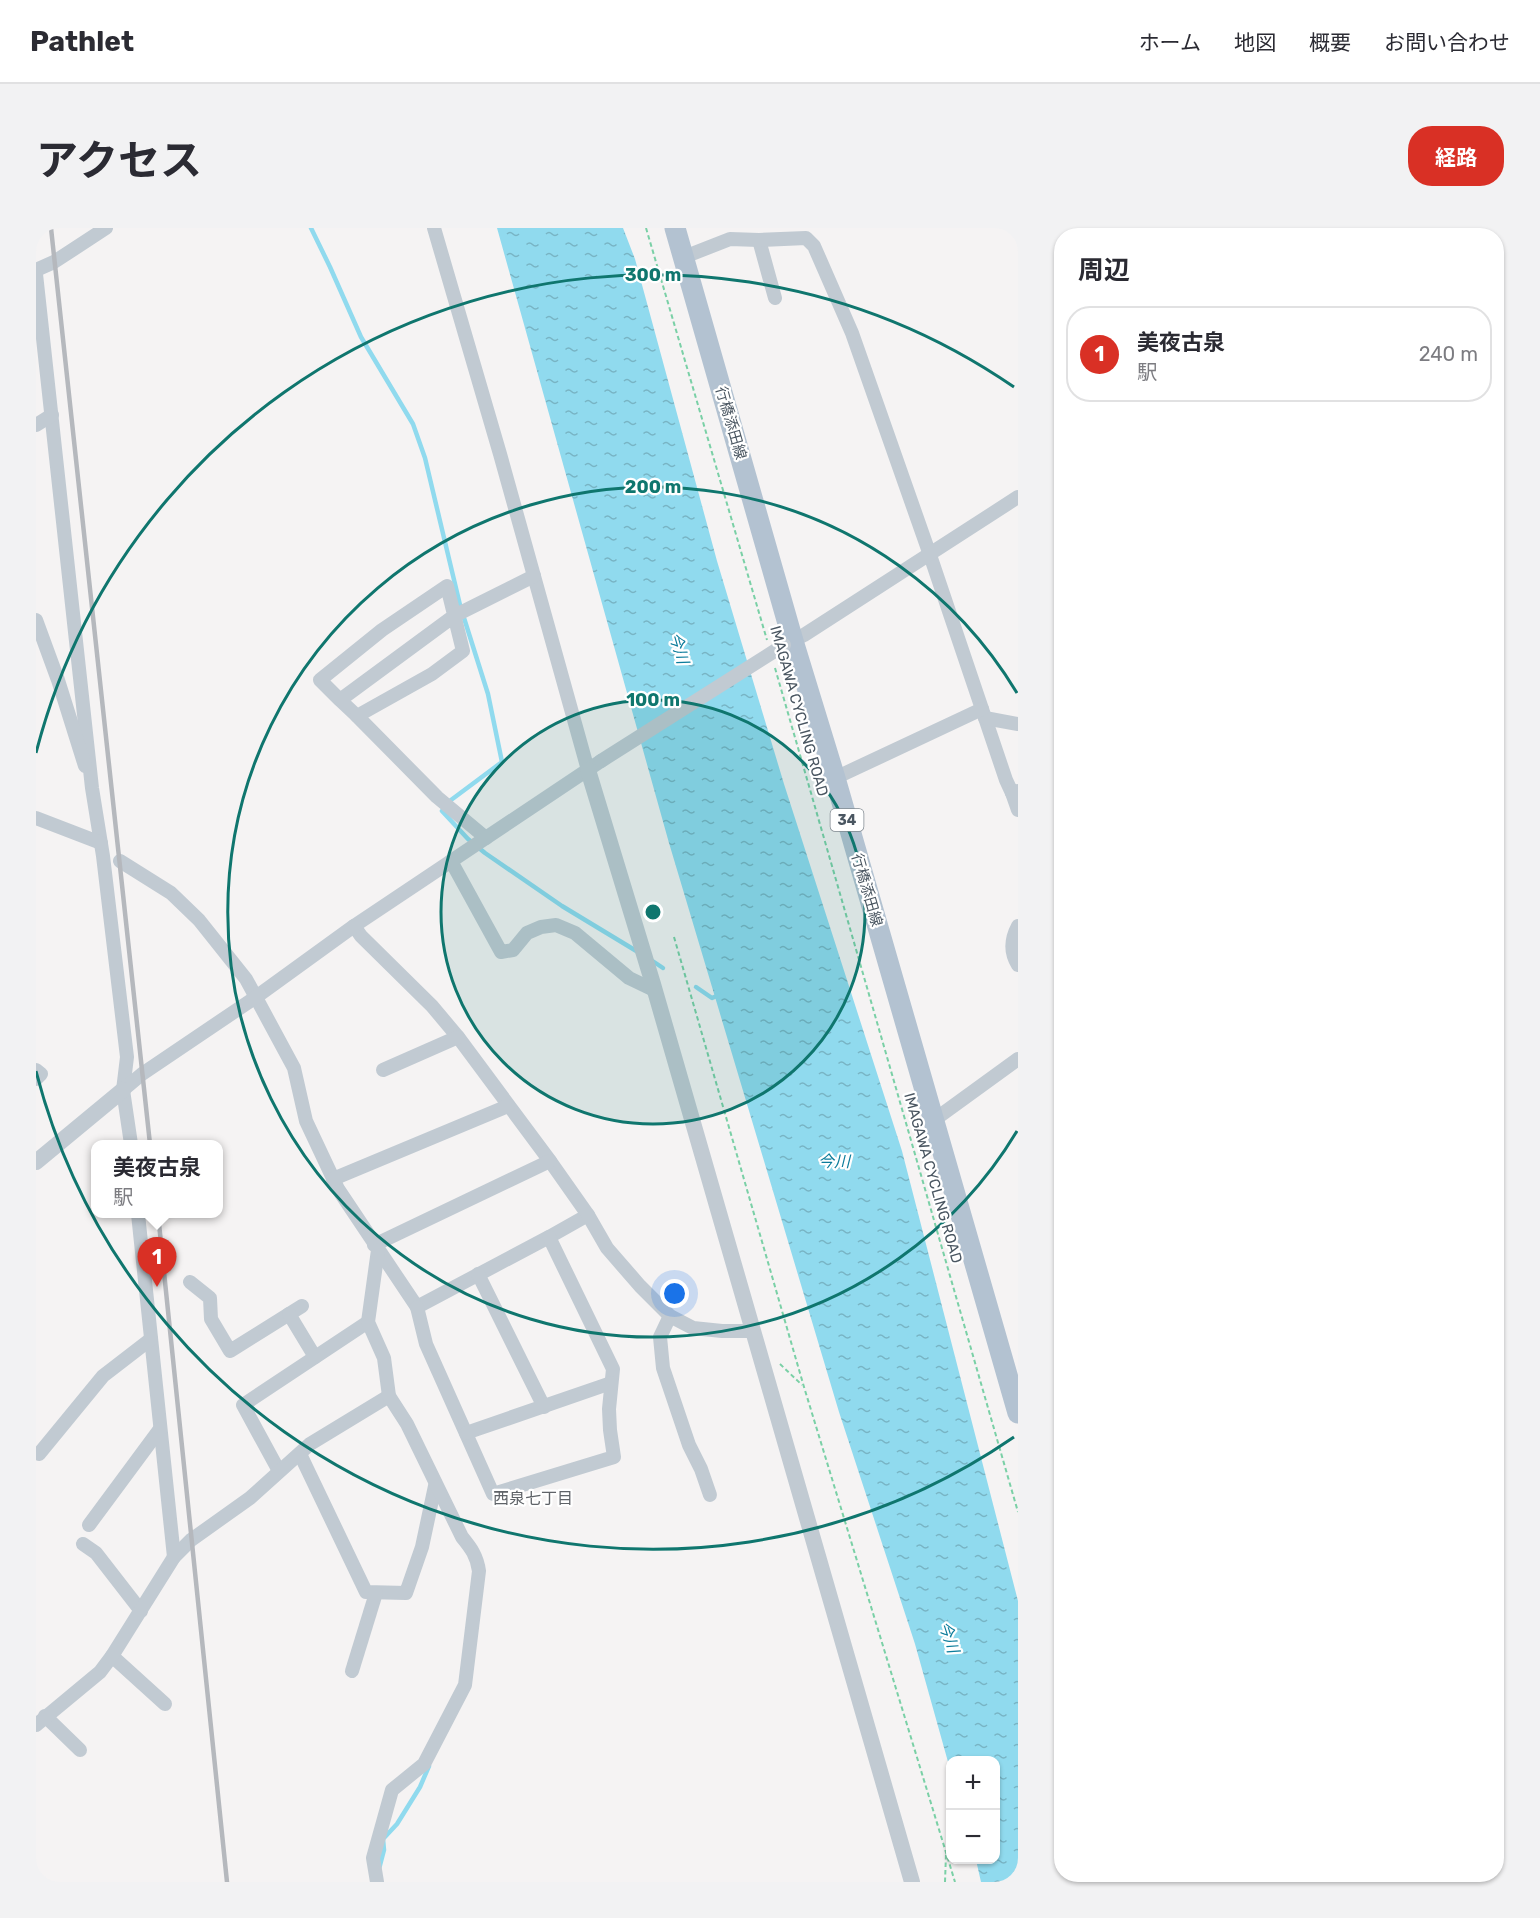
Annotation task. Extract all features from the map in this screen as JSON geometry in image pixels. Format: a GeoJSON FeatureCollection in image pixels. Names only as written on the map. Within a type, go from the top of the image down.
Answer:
{"type":"FeatureCollection","features":[{"type":"Feature","properties":{"kind":"main road","name":"行橋添田線"},"geometry":{"type":"LineString","coordinates":[[675,228],[789,643],[835,778],[1018,1413]]}},
{"type":"Feature","properties":{"kind":"street"},"geometry":{"type":"LineString","coordinates":[[106,228],[36,272],[92,788],[101,843],[127,1057],[123,1090],[129,1140]]}},
{"type":"Feature","properties":{"kind":"street"},"geometry":{"type":"LineString","coordinates":[[434,228],[534,576],[594,766],[640,941],[912,1882]]}},
{"type":"Feature","properties":{"kind":"street"},"geometry":{"type":"LineString","coordinates":[[684,257],[730,239],[806,238],[814,246],[852,333],[1006,780],[1015,792],[1018,810]]}},
{"type":"Feature","properties":{"kind":"street"},"geometry":{"type":"LineString","coordinates":[[759,240],[775,298]]}},
{"type":"Feature","properties":{"kind":"street"},"geometry":{"type":"LineString","coordinates":[[36,425],[52,415]]}},
{"type":"Feature","properties":{"kind":"street"},"geometry":{"type":"LineString","coordinates":[[36,1162],[142,1074],[256,997],[354,926],[594,766],[930,555],[1018,497]]}},
{"type":"Feature","properties":{"kind":"street"},"geometry":{"type":"LineString","coordinates":[[340,700],[454,616],[534,576]]}},
{"type":"Feature","properties":{"kind":"street"},"geometry":{"type":"LineString","coordinates":[[357,716],[432,674],[463,651],[447,586],[382,630],[320,680],[437,796],[485,839]]}},
{"type":"Feature","properties":{"kind":"street"},"geometry":{"type":"LineString","coordinates":[[36,621],[58,680],[73,734],[92,788]]}},
{"type":"Feature","properties":{"kind":"street"},"geometry":{"type":"LineString","coordinates":[[835,778],[984,713],[1018,724]]}},
{"type":"Feature","properties":{"kind":"street"},"geometry":{"type":"LineString","coordinates":[[36,818],[101,843]]}},
{"type":"Feature","properties":{"kind":"street"},"geometry":{"type":"LineString","coordinates":[[120,861],[171,893],[199,920],[246,979],[294,1068],[306,1120],[338,1189],[417,1307],[426,1344],[493,1494],[614,1457],[610,1430],[613,1369],[549,1238]]}},
{"type":"Feature","properties":{"kind":"street"},"geometry":{"type":"LineString","coordinates":[[451,861],[501,952],[513,950],[527,933],[541,927],[556,925],[575,933],[629,978],[654,987]]}},
{"type":"Feature","properties":{"kind":"street"},"geometry":{"type":"LineString","coordinates":[[354,926],[432,1006],[458,1037],[550,1161],[588,1215],[614,1258],[670,1316],[693,1328],[752,1331]]}},
{"type":"Feature","properties":{"kind":"street"},"geometry":{"type":"LineString","coordinates":[[1018,926],[1012,937],[1014,958],[1018,965]]}},
{"type":"Feature","properties":{"kind":"street"},"geometry":{"type":"LineString","coordinates":[[382,1070],[458,1037]]}},
{"type":"Feature","properties":{"kind":"street"},"geometry":{"type":"LineString","coordinates":[[934,1120],[1018,1059]]}},
{"type":"Feature","properties":{"kind":"street"},"geometry":{"type":"LineString","coordinates":[[36,1070],[41,1074],[36,1079]]}},
{"type":"Feature","properties":{"kind":"street"},"geometry":{"type":"LineString","coordinates":[[333,1179],[508,1106]]}},
{"type":"Feature","properties":{"kind":"street"},"geometry":{"type":"LineString","coordinates":[[376,1247],[550,1161]]}},
{"type":"Feature","properties":{"kind":"street"},"geometry":{"type":"LineString","coordinates":[[417,1307],[588,1215]]}},
{"type":"Feature","properties":{"kind":"street"},"geometry":{"type":"LineString","coordinates":[[138,1218],[174,1557]]}},
{"type":"Feature","properties":{"kind":"street"},"geometry":{"type":"LineString","coordinates":[[300,1454],[366,1592],[406,1593],[422,1548],[435,1480],[389,1396],[384,1358],[368,1322],[376,1247]]}},
{"type":"Feature","properties":{"kind":"street"},"geometry":{"type":"LineString","coordinates":[[478,1274],[544,1407]]}},
{"type":"Feature","properties":{"kind":"street"},"geometry":{"type":"LineString","coordinates":[[190,1282],[210,1298],[211,1320],[230,1351],[302,1306]]}},
{"type":"Feature","properties":{"kind":"street"},"geometry":{"type":"LineString","coordinates":[[289,1314],[315,1357]]}},
{"type":"Feature","properties":{"kind":"street"},"geometry":{"type":"LineString","coordinates":[[670,1316],[660,1338],[663,1368],[689,1445],[710,1495]]}},
{"type":"Feature","properties":{"kind":"street"},"geometry":{"type":"LineString","coordinates":[[279,1471],[243,1405],[368,1322]]}},
{"type":"Feature","properties":{"kind":"street"},"geometry":{"type":"LineString","coordinates":[[39,1454],[104,1376],[151,1339]]}},
{"type":"Feature","properties":{"kind":"street"},"geometry":{"type":"LineString","coordinates":[[466,1432],[611,1383]]}},
{"type":"Feature","properties":{"kind":"street"},"geometry":{"type":"LineString","coordinates":[[80,1750],[40,1721],[87,1685],[100,1672],[174,1557],[191,1540],[250,1497],[310,1444],[389,1396]]}},
{"type":"Feature","properties":{"kind":"street"},"geometry":{"type":"LineString","coordinates":[[89,1525],[160,1429]]}},
{"type":"Feature","properties":{"kind":"street"},"geometry":{"type":"LineString","coordinates":[[377,1882],[373,1858],[392,1790],[424,1764],[465,1685],[479,1571],[478,1560],[462,1537],[435,1486]]}},
{"type":"Feature","properties":{"kind":"street"},"geometry":{"type":"LineString","coordinates":[[83,1544],[100,1547],[141,1611]]}},
{"type":"Feature","properties":{"kind":"street"},"geometry":{"type":"LineString","coordinates":[[352,1671],[376,1593]]}},
{"type":"Feature","properties":{"kind":"street"},"geometry":{"type":"LineString","coordinates":[[112,1656],[165,1704]]}},
{"type":"Feature","properties":{"kind":"path","name":"IMAGAWA CYCLING ROAD"},"geometry":{"type":"LineString","coordinates":[[646,228],[768,642]]}},
{"type":"Feature","properties":{"kind":"path","name":"IMAGAWA CYCLING ROAD"},"geometry":{"type":"LineString","coordinates":[[774,665],[1018,1512]]}},
{"type":"Feature","properties":{"kind":"path"},"geometry":{"type":"LineString","coordinates":[[674,937],[804,1387],[946,1851],[945,1882]]}},
{"type":"Feature","properties":{"kind":"path"},"geometry":{"type":"LineString","coordinates":[[779,1364],[804,1387]]}},
{"type":"Feature","properties":{"kind":"path"},"geometry":{"type":"LineString","coordinates":[[950,1864],[955,1882]]}},
{"type":"Feature","properties":{"kind":"water","name":"今川"},"geometry":{"type":"Polygon","coordinates":[[[497,228],[623,228],[635,259],[717,561],[784,784],[902,1151],[1018,1601],[1018,1882],[981,1882],[977,1864],[1000,1864],[1000,1756],[946,1756],[915,1644],[839,1412],[669,843],[497,228]]]}},
{"type":"Feature","properties":{"kind":"waterway"},"geometry":{"type":"LineString","coordinates":[[311,228],[361,337],[413,424],[425,458],[460,605]]}},
{"type":"Feature","properties":{"kind":"waterway"},"geometry":{"type":"LineString","coordinates":[[451,800],[502,762],[488,694],[464,618]]}},
{"type":"Feature","properties":{"kind":"waterway"},"geometry":{"type":"LineString","coordinates":[[442,811],[468,839],[485,853],[562,906],[638,952]]}},
{"type":"Feature","properties":{"kind":"waterway"},"geometry":{"type":"LineString","coordinates":[[651,960],[663,968]]}},
{"type":"Feature","properties":{"kind":"waterway"},"geometry":{"type":"LineString","coordinates":[[696,987],[712,998],[719,995]]}},
{"type":"Feature","properties":{"kind":"waterway"},"geometry":{"type":"LineString","coordinates":[[379,1869],[384,1850],[383,1839],[397,1824],[420,1787],[429,1766]]}},
{"type":"Feature","properties":{"kind":"railway"},"geometry":{"type":"LineString","coordinates":[[51,228],[150,1140]]}},
{"type":"Feature","properties":{"kind":"railway"},"geometry":{"type":"LineString","coordinates":[[158,1218],[227,1882]]}},
{"type":"Feature","properties":{"kind":"place","name":"美夜古泉"},"geometry":{"type":"Point","coordinates":[157,1287]}},
{"type":"Feature","properties":{"kind":"district","name":"西泉七丁目"},"geometry":{"type":"Point","coordinates":[533,1498]}}]}
